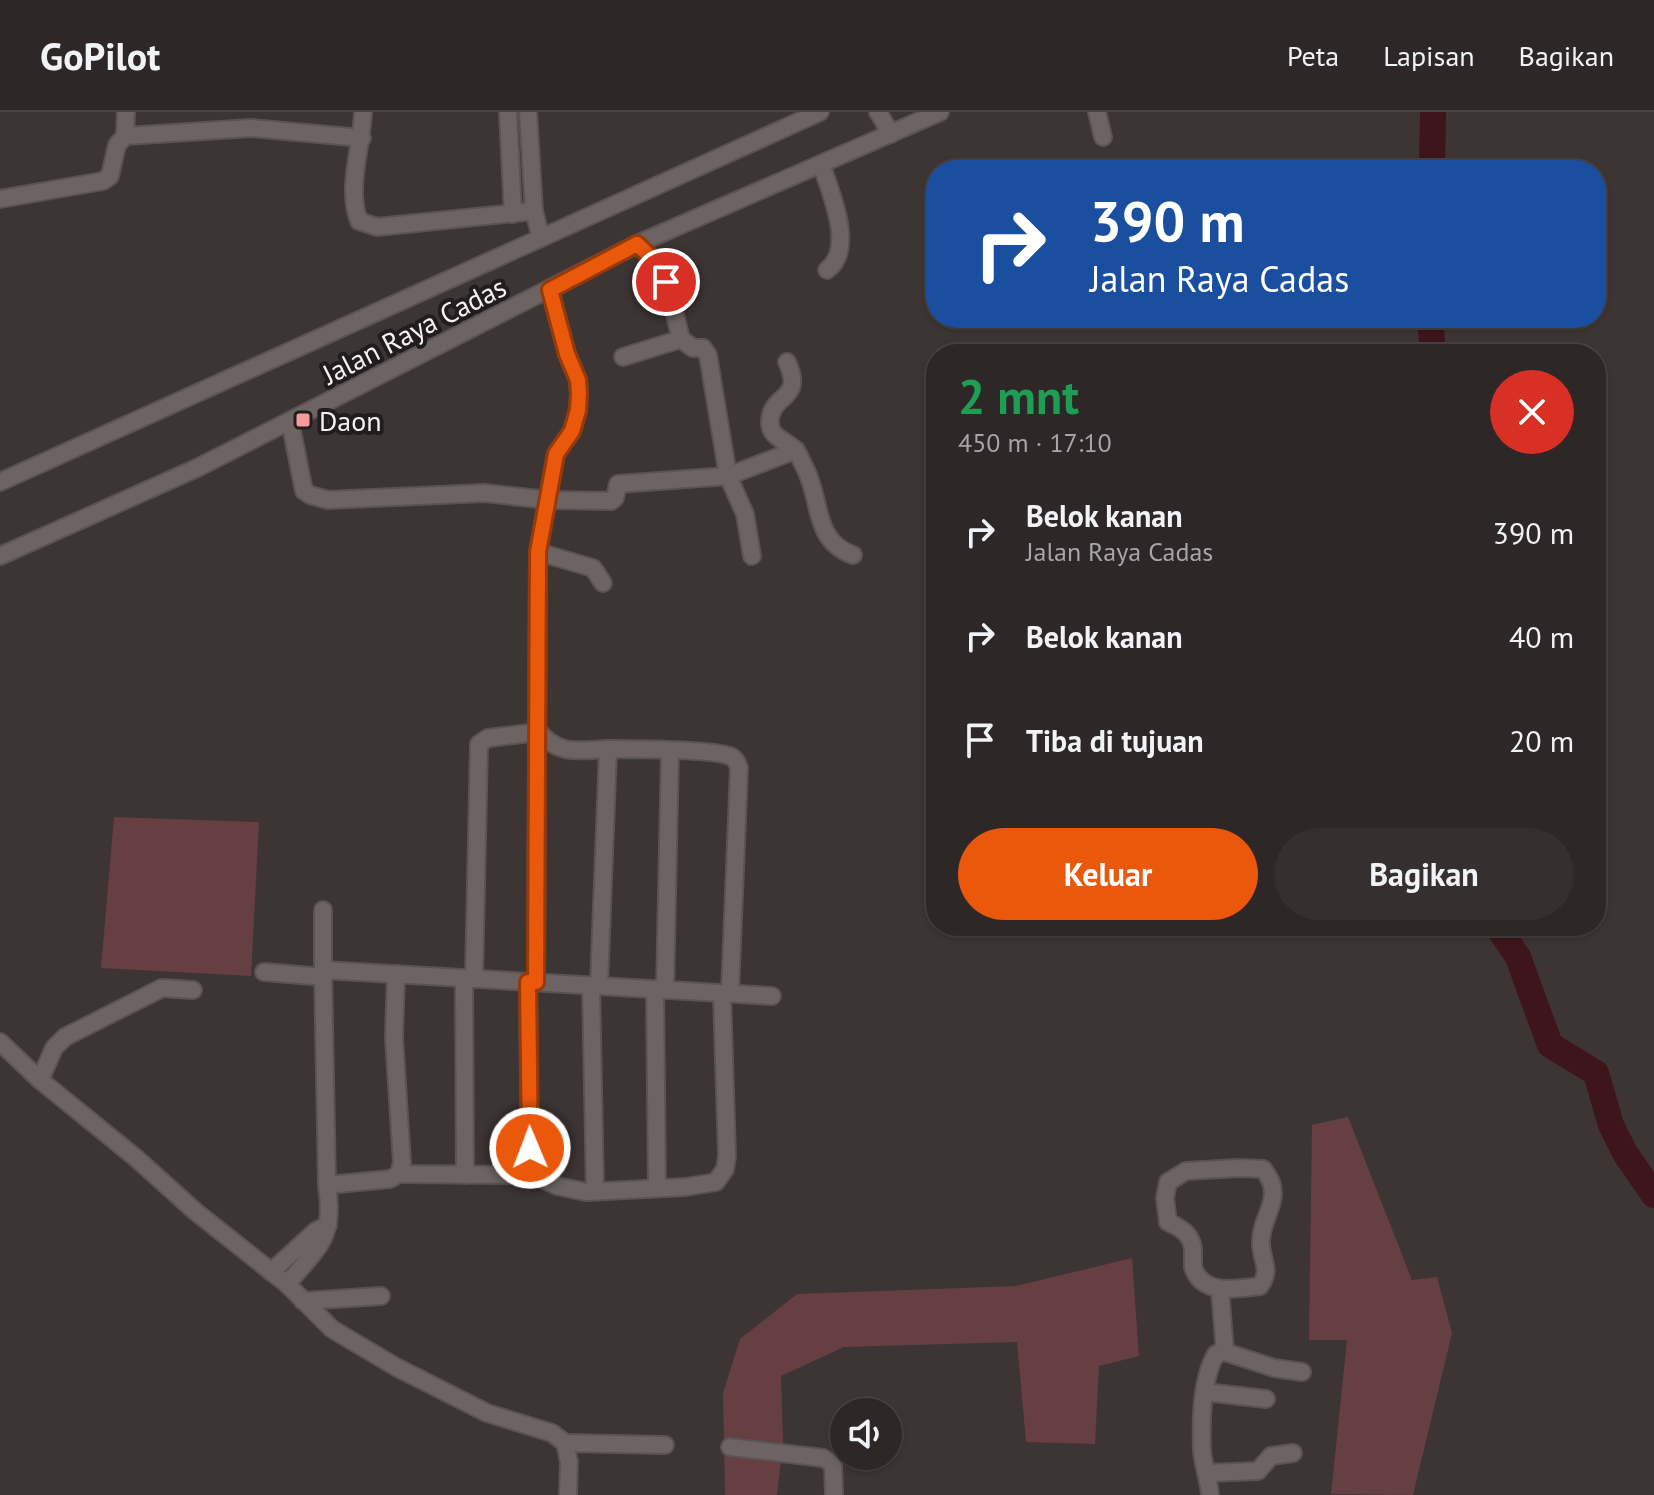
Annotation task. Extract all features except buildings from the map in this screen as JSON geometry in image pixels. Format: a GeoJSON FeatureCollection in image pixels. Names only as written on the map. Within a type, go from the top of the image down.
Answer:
{"type":"FeatureCollection","features":[{"type":"Feature","properties":{"kind":"street"},"geometry":{"type":"LineString","coordinates":[[0,199],[103,181],[110,176],[117,145],[125,136],[126,112]]}},
{"type":"Feature","properties":{"kind":"street"},"geometry":{"type":"LineString","coordinates":[[363,112],[353,190],[359,221],[377,227],[534,211]]}},
{"type":"Feature","properties":{"kind":"street"},"geometry":{"type":"LineString","coordinates":[[508,112],[513,214]]}},
{"type":"Feature","properties":{"kind":"street"},"geometry":{"type":"LineString","coordinates":[[528,112],[534,211],[541,238]]}},
{"type":"Feature","properties":{"kind":"street"},"geometry":{"type":"LineString","coordinates":[[0,482],[820,112]]}},
{"type":"Feature","properties":{"kind":"street"},"geometry":{"type":"LineString","coordinates":[[878,112],[889,131]]}},
{"type":"Feature","properties":{"kind":"street","name":"Jalan Raya Cadas"},"geometry":{"type":"LineString","coordinates":[[0,556],[197,468],[637,244],[889,131],[940,112]]}},
{"type":"Feature","properties":{"kind":"street"},"geometry":{"type":"LineString","coordinates":[[1097,112],[1103,137]]}},
{"type":"Feature","properties":{"kind":"street"},"geometry":{"type":"LineString","coordinates":[[125,136],[252,128],[362,138]]}},
{"type":"Feature","properties":{"kind":"street"},"geometry":{"type":"LineString","coordinates":[[821,164],[838,214],[839,251],[837,260],[827,270]]}},
{"type":"Feature","properties":{"kind":"street"},"geometry":{"type":"LineString","coordinates":[[637,244],[665,275],[681,339],[693,348],[703,348],[708,355],[728,476],[745,514],[752,556]]}},
{"type":"Feature","properties":{"kind":"street"},"geometry":{"type":"LineString","coordinates":[[530,1176],[539,732],[538,552],[556,454],[572,431],[579,394],[578,380],[567,354],[550,290]]}},
{"type":"Feature","properties":{"kind":"street"},"geometry":{"type":"LineString","coordinates":[[623,357],[681,339]]}},
{"type":"Feature","properties":{"kind":"street"},"geometry":{"type":"LineString","coordinates":[[787,362],[794,377],[793,384],[770,418],[774,436],[796,450],[808,473],[824,531],[832,544],[853,555]]}},
{"type":"Feature","properties":{"kind":"street"},"geometry":{"type":"LineString","coordinates":[[290,421],[304,491],[328,500],[484,493],[549,500],[611,501],[615,498],[616,487],[622,483],[728,476],[796,450]]}},
{"type":"Feature","properties":{"kind":"street"},"geometry":{"type":"LineString","coordinates":[[538,552],[593,568],[603,583]]}},
{"type":"Feature","properties":{"kind":"street"},"geometry":{"type":"LineString","coordinates":[[327,1185],[390,1179],[399,1174],[530,1176],[557,1186],[595,1191],[716,1182],[725,1169],[726,993],[739,768],[731,757],[719,754],[562,750],[552,746],[539,732]]}},
{"type":"Feature","properties":{"kind":"street"},"geometry":{"type":"LineString","coordinates":[[465,1175],[479,744],[488,738],[539,732]]}},
{"type":"Feature","properties":{"kind":"street"},"geometry":{"type":"LineString","coordinates":[[595,1191],[595,986],[608,749]]}},
{"type":"Feature","properties":{"kind":"street"},"geometry":{"type":"LineString","coordinates":[[657,1188],[660,989],[670,751]]}},
{"type":"Feature","properties":{"kind":"street"},"geometry":{"type":"LineString","coordinates":[[287,1284],[325,1238],[328,1225],[323,910]]}},
{"type":"Feature","properties":{"kind":"street"},"geometry":{"type":"LineString","coordinates":[[264,972],[396,974],[772,996]]}},
{"type":"Feature","properties":{"kind":"street"},"geometry":{"type":"LineString","coordinates":[[396,974],[394,1038],[402,1163],[399,1174]]}},
{"type":"Feature","properties":{"kind":"street"},"geometry":{"type":"LineString","coordinates":[[40,1080],[54,1048],[65,1037],[162,988],[193,990]]}},
{"type":"Feature","properties":{"kind":"street"},"geometry":{"type":"LineString","coordinates":[[0,1042],[40,1080],[287,1284],[332,1329],[396,1367],[487,1413],[552,1433],[565,1443],[665,1445]]}},
{"type":"Feature","properties":{"kind":"street"},"geometry":{"type":"LineString","coordinates":[[1263,1169],[1270,1178],[1273,1196],[1270,1214],[1262,1227],[1261,1246],[1266,1277],[1260,1286],[1220,1290],[1203,1282],[1193,1266],[1193,1244],[1184,1229],[1168,1222],[1165,1198],[1168,1182],[1186,1171],[1263,1169]]}},
{"type":"Feature","properties":{"kind":"street"},"geometry":{"type":"LineString","coordinates":[[271,1272],[316,1231],[328,1225]]}},
{"type":"Feature","properties":{"kind":"street"},"geometry":{"type":"LineString","coordinates":[[1220,1290],[1225,1352]]}},
{"type":"Feature","properties":{"kind":"street"},"geometry":{"type":"LineString","coordinates":[[303,1301],[381,1296]]}},
{"type":"Feature","properties":{"kind":"street"},"geometry":{"type":"LineString","coordinates":[[1210,1495],[1202,1454],[1205,1392],[1216,1354],[1225,1352],[1274,1368],[1302,1372]]}},
{"type":"Feature","properties":{"kind":"street"},"geometry":{"type":"LineString","coordinates":[[1205,1392],[1266,1399]]}},
{"type":"Feature","properties":{"kind":"street"},"geometry":{"type":"LineString","coordinates":[[565,1443],[569,1462],[568,1495]]}},
{"type":"Feature","properties":{"kind":"street"},"geometry":{"type":"LineString","coordinates":[[730,1447],[823,1458],[833,1464],[834,1495]]}},
{"type":"Feature","properties":{"kind":"street"},"geometry":{"type":"LineString","coordinates":[[1208,1473],[1258,1471],[1271,1456],[1293,1453]]}},
{"type":"Feature","properties":{"kind":"shaded area"},"geometry":{"type":"Polygon","coordinates":[[[114,817],[259,822],[251,976],[101,968],[114,817]]]}},
{"type":"Feature","properties":{"kind":"shaded area"},"geometry":{"type":"Polygon","coordinates":[[[1348,1117],[1412,1280],[1437,1277],[1452,1333],[1413,1495],[1331,1494],[1347,1340],[1309,1340],[1312,1125],[1348,1117]]]}},
{"type":"Feature","properties":{"kind":"shaded area"},"geometry":{"type":"Polygon","coordinates":[[[1132,1258],[1139,1356],[1099,1366],[1095,1444],[1026,1442],[1017,1342],[844,1347],[781,1376],[783,1442],[777,1495],[725,1495],[723,1393],[740,1339],[797,1294],[1016,1286],[1132,1258]]]}},
{"type":"Feature","properties":{"kind":"waterway"},"geometry":{"type":"LineString","coordinates":[[1432,160],[1433,112]]}},
{"type":"Feature","properties":{"kind":"waterway"},"geometry":{"type":"LineString","coordinates":[[1431,328],[1432,344]]}},
{"type":"Feature","properties":{"kind":"waterway"},"geometry":{"type":"LineString","coordinates":[[1504,936],[1518,957],[1550,1045],[1596,1073],[1611,1125],[1625,1153],[1654,1195]]}},
{"type":"Feature","properties":{"kind":"place","name":"Daon"},"geometry":{"type":"Point","coordinates":[303,420]}},
{"type":"Feature","properties":{"kind":"route"},"geometry":{"type":"LineString","coordinates":[[530,1148],[528,982],[536,982],[538,552],[556,454],[568,439],[576,421],[579,394],[578,380],[567,354],[550,290],[637,244],[659,265],[666,282]]}}]}
